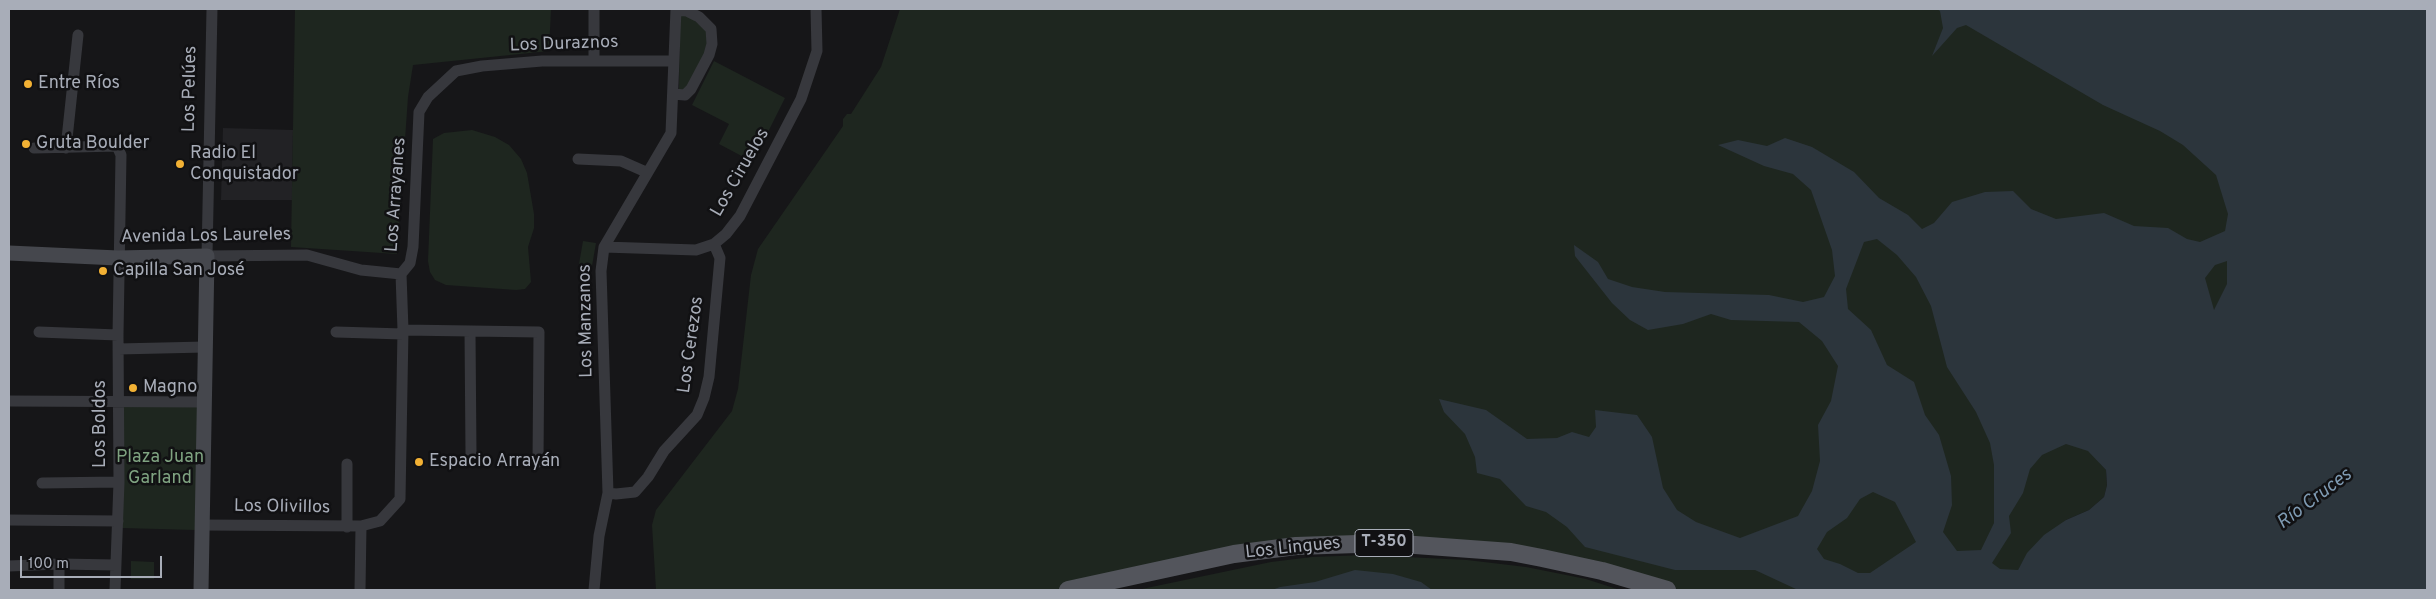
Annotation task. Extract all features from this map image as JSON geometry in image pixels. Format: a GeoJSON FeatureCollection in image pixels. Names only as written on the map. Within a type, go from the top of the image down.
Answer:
{"type":"FeatureCollection","features":[{"type":"Feature","properties":{"kind":"main road","name":"Los Lingues"},"geometry":{"type":"LineString","coordinates":[[1068,590],[1234,554],[1296,546],[1373,543],[1511,552],[1572,564],[1667,590]]}},
{"type":"Feature","properties":{"kind":"street","name":"Los Pelúes"},"geometry":{"type":"LineString","coordinates":[[201,590],[212,9]]}},
{"type":"Feature","properties":{"kind":"street"},"geometry":{"type":"LineString","coordinates":[[594,9],[594,60]]}},
{"type":"Feature","properties":{"kind":"street","name":"Los Ciruelos"},"geometry":{"type":"LineString","coordinates":[[604,247],[696,250],[714,244],[726,234],[740,216],[801,99],[817,51],[816,9]]}},
{"type":"Feature","properties":{"kind":"street"},"geometry":{"type":"LineString","coordinates":[[674,94],[685,95],[691,89],[709,55],[712,44],[711,29],[699,17],[687,11],[676,10]]}},
{"type":"Feature","properties":{"kind":"street","name":"Los Manzanos"},"geometry":{"type":"LineString","coordinates":[[594,590],[599,536],[608,493],[602,271],[604,247],[671,132],[676,10]]}},
{"type":"Feature","properties":{"kind":"street"},"geometry":{"type":"LineString","coordinates":[[34,148],[66,148],[78,35]]}},
{"type":"Feature","properties":{"kind":"street","name":"Los Duraznos"},"geometry":{"type":"LineString","coordinates":[[456,71],[542,61],[673,61]]}},
{"type":"Feature","properties":{"kind":"street","name":"Los Arrayanes"},"geometry":{"type":"LineString","coordinates":[[360,526],[380,521],[400,499],[403,332],[401,274],[410,262],[413,247],[419,112],[428,97],[456,71]]}},
{"type":"Feature","properties":{"kind":"street","name":"Los Boldos"},"geometry":{"type":"LineString","coordinates":[[66,148],[117,146],[121,155],[118,258],[118,521],[115,590]]}},
{"type":"Feature","properties":{"kind":"street"},"geometry":{"type":"LineString","coordinates":[[578,159],[621,161],[646,172]]}},
{"type":"Feature","properties":{"kind":"street","name":"Los Cerezos"},"geometry":{"type":"LineString","coordinates":[[608,493],[635,492],[648,477],[664,450],[697,415],[704,398],[711,359],[720,258],[714,244]]}},
{"type":"Feature","properties":{"kind":"street","name":"Avenida Los Laureles"},"geometry":{"type":"LineString","coordinates":[[9,253],[118,258],[307,255],[362,270],[401,274]]}},
{"type":"Feature","properties":{"kind":"street"},"geometry":{"type":"LineString","coordinates":[[39,332],[118,335]]}},
{"type":"Feature","properties":{"kind":"street"},"geometry":{"type":"LineString","coordinates":[[336,332],[539,332],[538,462]]}},
{"type":"Feature","properties":{"kind":"street"},"geometry":{"type":"LineString","coordinates":[[470,332],[471,454]]}},
{"type":"Feature","properties":{"kind":"street"},"geometry":{"type":"LineString","coordinates":[[118,349],[205,347]]}},
{"type":"Feature","properties":{"kind":"street"},"geometry":{"type":"LineString","coordinates":[[9,401],[204,402]]}},
{"type":"Feature","properties":{"kind":"street"},"geometry":{"type":"LineString","coordinates":[[347,464],[347,527]]}},
{"type":"Feature","properties":{"kind":"street"},"geometry":{"type":"LineString","coordinates":[[42,483],[118,482]]}},
{"type":"Feature","properties":{"kind":"street"},"geometry":{"type":"LineString","coordinates":[[9,520],[118,521]]}},
{"type":"Feature","properties":{"kind":"street","name":"Los Olivillos"},"geometry":{"type":"LineString","coordinates":[[202,525],[360,526]]}},
{"type":"Feature","properties":{"kind":"street"},"geometry":{"type":"LineString","coordinates":[[360,526],[360,590]]}},
{"type":"Feature","properties":{"kind":"street"},"geometry":{"type":"LineString","coordinates":[[9,566],[59,564],[116,565]]}},
{"type":"Feature","properties":{"kind":"street"},"geometry":{"type":"LineString","coordinates":[[59,564],[59,590]]}},
{"type":"Feature","properties":{"kind":"shaded area"},"geometry":{"type":"Polygon","coordinates":[[[223,128],[293,130],[292,200],[221,200],[223,128]]]}},
{"type":"Feature","properties":{"kind":"green space"},"geometry":{"type":"Polygon","coordinates":[[[295,9],[551,9],[549,51],[413,65],[408,97],[397,254],[291,247],[295,9]]]}},
{"type":"Feature","properties":{"kind":"green space"},"geometry":{"type":"Polygon","coordinates":[[[900,9],[1944,9],[2205,151],[2231,177],[2242,268],[2214,311],[2099,462],[2106,470],[2107,485],[2104,497],[2089,510],[2066,520],[2024,560],[2018,570],[1994,590],[1680,590],[1600,567],[1345,543],[1079,590],[656,590],[652,525],[656,510],[732,411],[738,389],[751,275],[758,249],[843,126],[843,119],[847,114],[851,114],[881,67],[900,9]]]}},
{"type":"Feature","properties":{"kind":"green space"},"geometry":{"type":"Polygon","coordinates":[[[686,14],[708,31],[710,46],[686,90],[679,90],[680,15],[686,14]]]}},
{"type":"Feature","properties":{"kind":"green space"},"geometry":{"type":"Polygon","coordinates":[[[714,61],[785,98],[753,162],[719,144],[729,124],[692,105],[714,61]]]}},
{"type":"Feature","properties":{"kind":"green space"},"geometry":{"type":"Polygon","coordinates":[[[472,130],[495,137],[509,145],[521,159],[527,173],[534,214],[534,228],[528,247],[531,282],[525,289],[446,285],[435,280],[430,272],[428,261],[433,139],[444,133],[472,130]]]}},
{"type":"Feature","properties":{"kind":"green space"},"geometry":{"type":"Polygon","coordinates":[[[583,241],[596,243],[592,266],[579,264],[583,241]]]}},
{"type":"Feature","properties":{"kind":"green space","name":"Plaza Juan Garland"},"geometry":{"type":"Polygon","coordinates":[[[124,405],[198,407],[196,530],[122,528],[124,405]]]}},
{"type":"Feature","properties":{"kind":"green space"},"geometry":{"type":"Polygon","coordinates":[[[1366,555],[1467,560],[1526,567],[1586,579],[1620,590],[1137,590],[1271,562],[1312,557],[1366,555]]]}},
{"type":"Feature","properties":{"kind":"green space"},"geometry":{"type":"Polygon","coordinates":[[[131,561],[154,562],[154,579],[131,579],[131,561]]]}},
{"type":"Feature","properties":{"kind":"water","name":"Río Cruces"},"geometry":{"type":"Polygon","coordinates":[[[1937,9],[2427,9],[2427,590],[1798,590],[1755,570],[1675,570],[1585,547],[1567,527],[1546,512],[1526,506],[1500,479],[1477,473],[1475,457],[1465,434],[1444,412],[1439,399],[1486,410],[1527,439],[1557,438],[1572,432],[1589,437],[1596,427],[1595,410],[1637,415],[1652,437],[1663,488],[1677,510],[1696,522],[1740,538],[1798,516],[1812,491],[1820,461],[1818,425],[1831,401],[1838,366],[1822,341],[1799,322],[1731,320],[1711,314],[1683,324],[1648,330],[1630,320],[1612,303],[1575,256],[1574,245],[1598,262],[1608,279],[1632,287],[1665,292],[1769,295],[1803,302],[1824,297],[1835,276],[1832,250],[1811,190],[1793,174],[1764,166],[1718,145],[1738,140],[1767,146],[1785,138],[1812,147],[1854,172],[1879,198],[1908,215],[1922,229],[1934,223],[1952,202],[1985,192],[2013,191],[2031,209],[2056,219],[2104,213],[2134,226],[2168,228],[2187,239],[2200,242],[2225,231],[2228,214],[2216,175],[2183,145],[2160,131],[2103,105],[1966,25],[1957,28],[1932,56],[1943,28],[1940,11],[1937,9]],[[1877,239],[1864,242],[1846,289],[1848,309],[1871,330],[1887,365],[1914,382],[1925,415],[1939,435],[1951,476],[1952,505],[1943,532],[1957,551],[1981,550],[1994,523],[1994,465],[1990,443],[1976,412],[1947,367],[1931,306],[1916,277],[1897,255],[1877,239]],[[2227,261],[2215,265],[2205,278],[2214,310],[2227,284],[2227,261]],[[2066,444],[2042,455],[2030,469],[2023,493],[2009,516],[2011,533],[1992,563],[2000,569],[2018,570],[2027,553],[2044,535],[2066,520],[2089,510],[2104,497],[2107,485],[2106,470],[2088,451],[2066,444]],[[1873,492],[1860,499],[1847,518],[1827,532],[1817,549],[1824,559],[1858,573],[1870,573],[1916,542],[1895,502],[1873,492]]]}},
{"type":"Feature","properties":{"kind":"water"},"geometry":{"type":"Polygon","coordinates":[[[1355,570],[1393,574],[1421,582],[1432,590],[1272,590],[1315,582],[1355,570]]]}},
{"type":"Feature","properties":{"kind":"place","name":"Entre Ríos"},"geometry":{"type":"Point","coordinates":[28,84]}},
{"type":"Feature","properties":{"kind":"place","name":"Gruta Boulder"},"geometry":{"type":"Point","coordinates":[26,144]}},
{"type":"Feature","properties":{"kind":"place","name":"Radio El Conquistador"},"geometry":{"type":"Point","coordinates":[180,164]}},
{"type":"Feature","properties":{"kind":"place","name":"Capilla San José"},"geometry":{"type":"Point","coordinates":[103,271]}},
{"type":"Feature","properties":{"kind":"place","name":"Magno"},"geometry":{"type":"Point","coordinates":[133,388]}},
{"type":"Feature","properties":{"kind":"place","name":"Espacio Arrayán"},"geometry":{"type":"Point","coordinates":[419,462]}}]}
